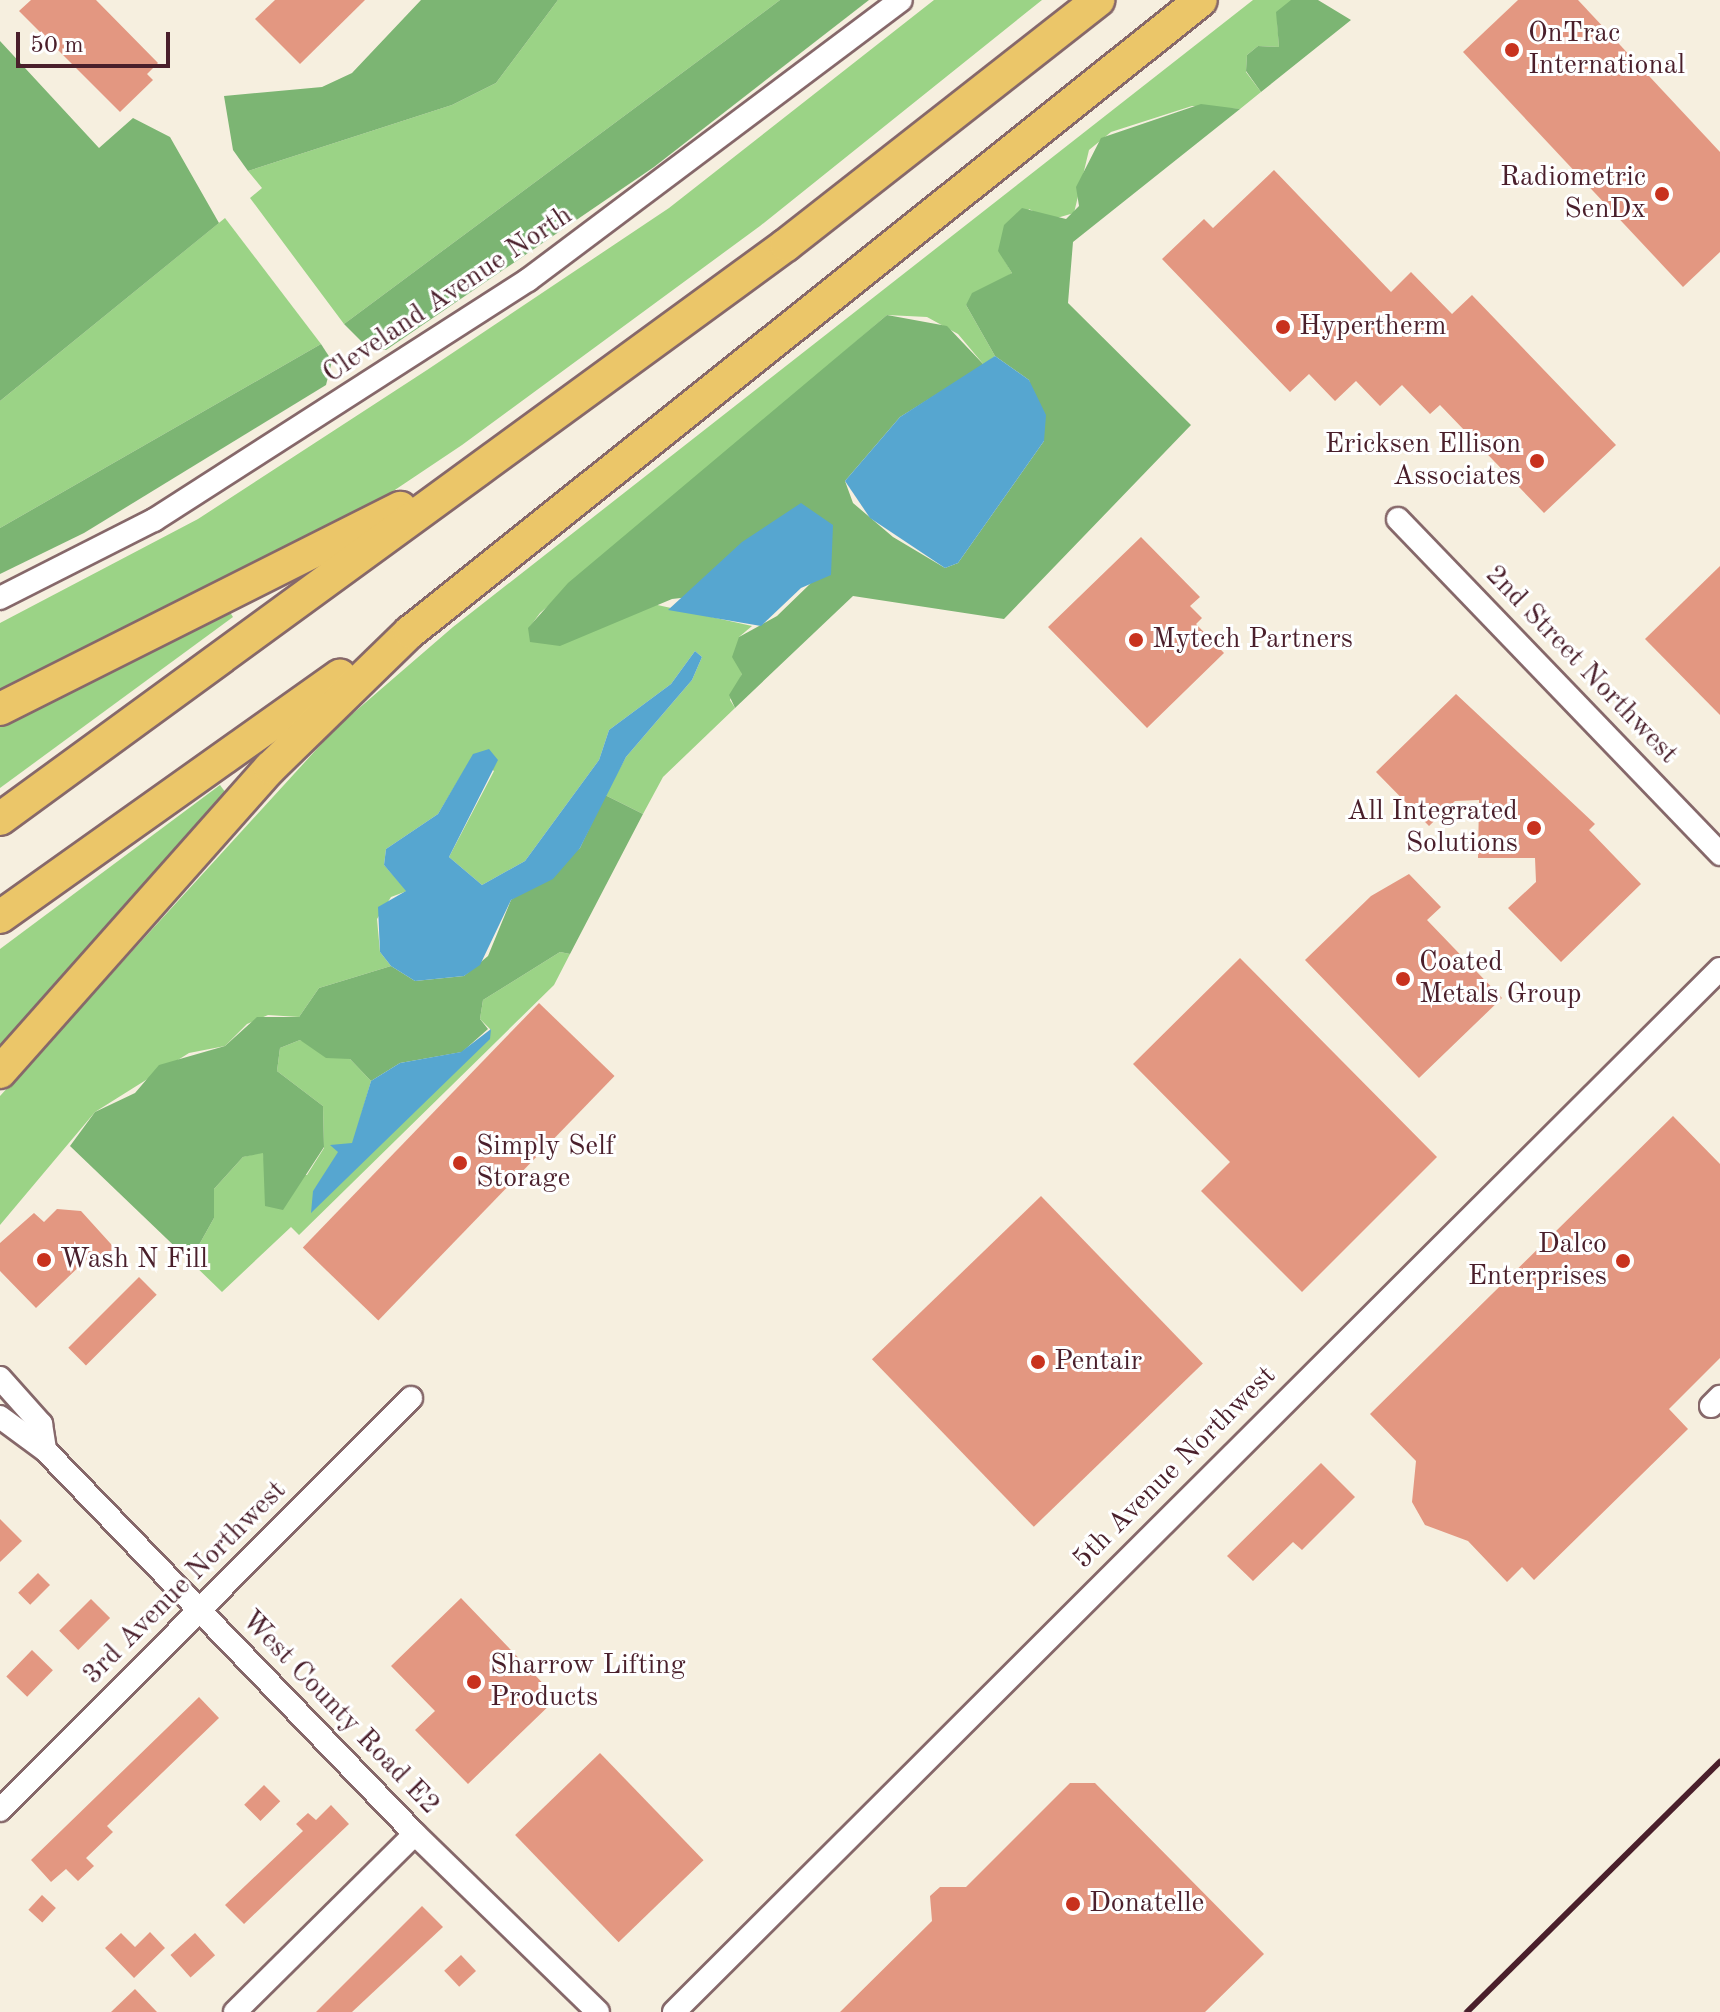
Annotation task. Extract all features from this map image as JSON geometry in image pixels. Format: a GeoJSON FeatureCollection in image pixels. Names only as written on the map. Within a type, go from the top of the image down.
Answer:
{"type":"FeatureCollection","features":[{"type":"Feature","properties":{"kind":"highway"},"geometry":{"type":"LineString","coordinates":[[0,819],[786,245],[1098,0]]}},
{"type":"Feature","properties":{"kind":"highway"},"geometry":{"type":"LineString","coordinates":[[0,917],[463,587],[1201,0]]}},
{"type":"Feature","properties":{"kind":"highway"},"geometry":{"type":"LineString","coordinates":[[0,709],[485,466]]}},
{"type":"Feature","properties":{"kind":"highway"},"geometry":{"type":"LineString","coordinates":[[0,1072],[270,768],[463,587]]}},
{"type":"Feature","properties":{"kind":"street","name":"Cleveland Avenue North"},"geometry":{"type":"LineString","coordinates":[[0,598],[154,520],[528,280],[901,0]]}},
{"type":"Feature","properties":{"kind":"street","name":"2nd Street Northwest"},"geometry":{"type":"LineString","coordinates":[[1398,519],[1720,854]]}},
{"type":"Feature","properties":{"kind":"street","name":"5th Avenue Northwest"},"geometry":{"type":"LineString","coordinates":[[674,2012],[1720,969]]}},
{"type":"Feature","properties":{"kind":"street","name":"West County Road E2"},"geometry":{"type":"LineString","coordinates":[[0,1378],[41,1424],[45,1450]]}},
{"type":"Feature","properties":{"kind":"street","name":"3rd Avenue Northwest"},"geometry":{"type":"LineString","coordinates":[[0,1810],[411,1398]]}},
{"type":"Feature","properties":{"kind":"street","name":"West County Road E2"},"geometry":{"type":"LineString","coordinates":[[0,1417],[45,1450],[415,1834],[598,2012]]}},
{"type":"Feature","properties":{"kind":"street"},"geometry":{"type":"LineString","coordinates":[[235,2012],[415,1834]]}},
{"type":"Feature","properties":{"kind":"green space"},"geometry":{"type":"Polygon","coordinates":[[[421,0],[558,0],[496,83],[452,105],[248,171],[233,150],[224,96],[322,87],[352,73],[421,0]]]}},
{"type":"Feature","properties":{"kind":"green space"},"geometry":{"type":"Polygon","coordinates":[[[558,0],[780,0],[344,324],[250,198],[262,188],[248,171],[452,105],[496,83],[558,0]]]}},
{"type":"Feature","properties":{"kind":"green space"},"geometry":{"type":"Polygon","coordinates":[[[780,0],[869,0],[654,167],[386,350],[368,348],[344,324],[780,0]]]}},
{"type":"Feature","properties":{"kind":"green space"},"geometry":{"type":"Polygon","coordinates":[[[934,0],[1042,0],[760,226],[462,445],[350,520],[0,701],[0,623],[198,519],[427,370],[669,208],[934,0]]]}},
{"type":"Feature","properties":{"kind":"green space"},"geometry":{"type":"Polygon","coordinates":[[[1253,0],[1292,0],[1277,19],[1279,47],[1258,46],[1247,55],[1246,72],[1261,92],[1240,109],[1192,106],[1111,132],[1089,150],[1074,213],[1050,220],[1029,209],[1003,258],[1012,273],[966,305],[995,356],[984,365],[958,334],[927,317],[887,315],[540,613],[529,628],[560,645],[653,604],[752,626],[739,637],[742,674],[730,700],[735,708],[663,777],[643,814],[605,795],[626,757],[692,680],[702,657],[695,651],[671,684],[609,730],[599,760],[525,861],[482,885],[449,857],[494,771],[474,754],[438,814],[386,849],[384,865],[407,891],[391,897],[377,919],[380,952],[391,966],[319,988],[299,1017],[268,1015],[247,1024],[225,1046],[189,1053],[95,1112],[0,1225],[0,1096],[336,728],[453,627],[1253,0]]]}},
{"type":"Feature","properties":{"kind":"green space"},"geometry":{"type":"Polygon","coordinates":[[[1291,0],[1318,0],[1351,20],[1261,92],[1246,71],[1247,55],[1258,46],[1279,47],[1276,12],[1291,0]]]}},
{"type":"Feature","properties":{"kind":"green space"},"geometry":{"type":"Polygon","coordinates":[[[0,41],[99,148],[133,118],[170,137],[219,223],[0,401],[0,41]]]}},
{"type":"Feature","properties":{"kind":"green space"},"geometry":{"type":"Polygon","coordinates":[[[1201,104],[1240,109],[1073,242],[1068,303],[1191,425],[1004,619],[853,596],[735,708],[729,695],[742,674],[732,657],[739,637],[777,616],[811,583],[672,599],[560,646],[530,642],[528,628],[568,583],[887,315],[947,326],[984,365],[900,417],[845,481],[853,503],[893,537],[945,568],[958,563],[1044,441],[1029,380],[995,356],[966,305],[972,293],[1012,273],[998,251],[1004,225],[1022,208],[1066,219],[1079,206],[1076,187],[1101,138],[1201,104]]]}},
{"type":"Feature","properties":{"kind":"green space"},"geometry":{"type":"Polygon","coordinates":[[[225,218],[321,344],[0,528],[0,401],[225,218]]]}},
{"type":"Feature","properties":{"kind":"green space"},"geometry":{"type":"Polygon","coordinates":[[[321,344],[332,361],[326,385],[84,533],[0,574],[0,528],[321,344]]]}},
{"type":"Feature","properties":{"kind":"green space"},"geometry":{"type":"Polygon","coordinates":[[[228,609],[233,617],[0,788],[0,724],[228,609]]]}},
{"type":"Feature","properties":{"kind":"green space"},"geometry":{"type":"Polygon","coordinates":[[[220,785],[231,800],[0,1056],[0,949],[220,785]]]}},
{"type":"Feature","properties":{"kind":"green space"},"geometry":{"type":"Polygon","coordinates":[[[605,795],[643,814],[570,954],[560,952],[483,1000],[480,1019],[488,1029],[462,1052],[400,1063],[371,1081],[350,1059],[326,1058],[300,1040],[280,1048],[277,1071],[323,1106],[324,1147],[283,1210],[265,1206],[263,1153],[243,1157],[214,1189],[214,1218],[190,1261],[70,1146],[95,1112],[135,1093],[159,1065],[225,1046],[257,1017],[299,1017],[319,988],[391,966],[415,981],[464,976],[488,956],[511,900],[580,848],[605,795]]]}},
{"type":"Feature","properties":{"kind":"green space"},"geometry":{"type":"Polygon","coordinates":[[[560,952],[570,954],[554,985],[299,1235],[291,1227],[222,1292],[190,1261],[214,1218],[214,1189],[243,1157],[263,1152],[266,1173],[307,1175],[324,1148],[323,1106],[277,1071],[280,1048],[300,1040],[350,1059],[371,1081],[353,1143],[313,1191],[491,1030],[480,1019],[483,1000],[560,952]]]}},
{"type":"Feature","properties":{"kind":"water"},"geometry":{"type":"Polygon","coordinates":[[[995,356],[1029,380],[1046,415],[1044,441],[958,563],[945,568],[870,518],[845,481],[900,417],[995,356]]]}},
{"type":"Feature","properties":{"kind":"water"},"geometry":{"type":"Polygon","coordinates":[[[801,503],[833,525],[831,575],[801,588],[761,626],[668,610],[742,542],[801,503]]]}},
{"type":"Feature","properties":{"kind":"water"},"geometry":{"type":"Polygon","coordinates":[[[695,651],[702,657],[692,680],[626,757],[580,848],[553,879],[511,900],[480,965],[464,976],[415,981],[391,966],[380,952],[378,907],[406,891],[384,865],[386,849],[438,814],[473,754],[489,749],[498,760],[449,857],[482,885],[525,861],[599,760],[609,730],[671,684],[695,651]]]}},
{"type":"Feature","properties":{"kind":"water"},"geometry":{"type":"Polygon","coordinates":[[[491,1029],[490,1039],[311,1213],[313,1191],[338,1152],[330,1145],[352,1143],[371,1081],[400,1063],[461,1052],[491,1029]]]}},
{"type":"Feature","properties":{"kind":"building"},"geometry":{"type":"Polygon","coordinates":[[[31,0],[96,0],[158,63],[147,74],[153,80],[120,112],[19,11],[31,0]]]}},
{"type":"Feature","properties":{"kind":"building"},"geometry":{"type":"Polygon","coordinates":[[[275,0],[365,0],[300,64],[255,19],[275,0]]]}},
{"type":"Feature","properties":{"kind":"building"},"geometry":{"type":"Polygon","coordinates":[[[1518,0],[1578,0],[1720,152],[1720,252],[1683,287],[1463,52],[1518,0]]]}},
{"type":"Feature","properties":{"kind":"building"},"geometry":{"type":"Polygon","coordinates":[[[1274,170],[1391,292],[1411,272],[1452,314],[1472,295],[1616,445],[1544,513],[1440,405],[1430,414],[1402,385],[1380,406],[1356,381],[1335,401],[1309,374],[1290,392],[1162,259],[1204,219],[1213,228],[1274,170]]]}},
{"type":"Feature","properties":{"kind":"building","name":"Mytech Partners"},"geometry":{"type":"Polygon","coordinates":[[[1141,537],[1200,597],[1190,606],[1202,618],[1196,624],[1224,653],[1147,728],[1048,627],[1141,537]]]}},
{"type":"Feature","properties":{"kind":"building"},"geometry":{"type":"Polygon","coordinates":[[[1720,566],[1720,715],[1645,639],[1720,566]]]}},
{"type":"Feature","properties":{"kind":"building","name":"All Integrated Solutions"},"geometry":{"type":"Polygon","coordinates":[[[1456,694],[1595,824],[1589,830],[1641,884],[1561,962],[1508,908],[1536,882],[1535,858],[1478,858],[1479,800],[1455,801],[1429,826],[1376,772],[1456,694]]]}},
{"type":"Feature","properties":{"kind":"building","name":"Coated Metals Group"},"geometry":{"type":"Polygon","coordinates":[[[1409,874],[1441,907],[1427,920],[1502,998],[1419,1078],[1305,960],[1371,896],[1409,874]]]}},
{"type":"Feature","properties":{"kind":"building"},"geometry":{"type":"Polygon","coordinates":[[[1240,958],[1437,1157],[1302,1292],[1201,1191],[1230,1162],[1133,1064],[1240,958]]]}},
{"type":"Feature","properties":{"kind":"building","name":"Simply Self Storage"},"geometry":{"type":"Polygon","coordinates":[[[539,1003],[615,1076],[378,1321],[303,1248],[539,1003]]]}},
{"type":"Feature","properties":{"kind":"building","name":"Dalco Enterprises"},"geometry":{"type":"Polygon","coordinates":[[[1673,1116],[1720,1164],[1720,1358],[1669,1409],[1688,1429],[1534,1580],[1522,1567],[1507,1582],[1468,1541],[1425,1525],[1412,1502],[1416,1461],[1370,1414],[1673,1116]]]}},
{"type":"Feature","properties":{"kind":"building","name":"Pentair"},"geometry":{"type":"Polygon","coordinates":[[[1041,1196],[1203,1364],[1034,1527],[872,1359],[1041,1196]]]}},
{"type":"Feature","properties":{"kind":"building","name":"Wash N Fill"},"geometry":{"type":"Polygon","coordinates":[[[57,1209],[81,1211],[120,1254],[88,1258],[36,1308],[0,1271],[0,1243],[34,1213],[44,1222],[57,1209]]]}},
{"type":"Feature","properties":{"kind":"building"},"geometry":{"type":"Polygon","coordinates":[[[139,1277],[157,1295],[86,1365],[68,1348],[139,1277]]]}},
{"type":"Feature","properties":{"kind":"building"},"geometry":{"type":"Polygon","coordinates":[[[1321,1463],[1355,1497],[1302,1550],[1293,1542],[1253,1581],[1227,1556],[1321,1463]]]}},
{"type":"Feature","properties":{"kind":"building"},"geometry":{"type":"Polygon","coordinates":[[[0,1519],[22,1541],[0,1562],[0,1519]]]}},
{"type":"Feature","properties":{"kind":"building"},"geometry":{"type":"Polygon","coordinates":[[[38,1573],[50,1585],[30,1605],[18,1593],[38,1573]]]}},
{"type":"Feature","properties":{"kind":"building","name":"Sharrow Lifting Products"},"geometry":{"type":"Polygon","coordinates":[[[461,1598],[557,1698],[468,1784],[415,1730],[435,1711],[391,1666],[461,1598]]]}},
{"type":"Feature","properties":{"kind":"building"},"geometry":{"type":"Polygon","coordinates":[[[91,1599],[110,1618],[78,1650],[59,1631],[91,1599]]]}},
{"type":"Feature","properties":{"kind":"building"},"geometry":{"type":"Polygon","coordinates":[[[32,1650],[53,1670],[27,1697],[6,1677],[32,1650]]]}},
{"type":"Feature","properties":{"kind":"building"},"geometry":{"type":"Polygon","coordinates":[[[199,1697],[219,1718],[107,1826],[113,1832],[86,1858],[94,1866],[78,1881],[66,1869],[51,1882],[31,1860],[199,1697]]]}},
{"type":"Feature","properties":{"kind":"building"},"geometry":{"type":"Polygon","coordinates":[[[600,1753],[704,1860],[619,1942],[515,1835],[600,1753]]]}},
{"type":"Feature","properties":{"kind":"building","name":"Donatelle"},"geometry":{"type":"Polygon","coordinates":[[[1070,1783],[1095,1783],[1264,1954],[1205,2012],[840,2012],[932,1921],[930,1896],[940,1887],[966,1887],[1070,1783]]]}},
{"type":"Feature","properties":{"kind":"building"},"geometry":{"type":"Polygon","coordinates":[[[264,1785],[280,1801],[260,1821],[244,1805],[264,1785]]]}},
{"type":"Feature","properties":{"kind":"building"},"geometry":{"type":"Polygon","coordinates":[[[331,1805],[349,1824],[244,1924],[225,1905],[303,1831],[296,1824],[308,1813],[316,1820],[331,1805]]]}},
{"type":"Feature","properties":{"kind":"building"},"geometry":{"type":"Polygon","coordinates":[[[42,1895],[56,1908],[42,1923],[28,1910],[42,1895]]]}},
{"type":"Feature","properties":{"kind":"building"},"geometry":{"type":"Polygon","coordinates":[[[422,1906],[443,1927],[352,2012],[316,2012],[422,1906]]]}},
{"type":"Feature","properties":{"kind":"building"},"geometry":{"type":"Polygon","coordinates":[[[150,1932],[165,1948],[134,1978],[105,1948],[121,1933],[135,1947],[150,1932]]]}},
{"type":"Feature","properties":{"kind":"building"},"geometry":{"type":"Polygon","coordinates":[[[195,1933],[215,1955],[191,1977],[170,1955],[195,1933]]]}},
{"type":"Feature","properties":{"kind":"building"},"geometry":{"type":"Polygon","coordinates":[[[461,1955],[476,1971],[459,1987],[444,1971],[461,1955]]]}},
{"type":"Feature","properties":{"kind":"building"},"geometry":{"type":"Polygon","coordinates":[[[135,1989],[157,2012],[111,2012],[135,1989]]]}},
{"type":"Feature","properties":{"kind":"railway"},"geometry":{"type":"LineString","coordinates":[[1467,2012],[1720,1762]]}},
{"type":"Feature","properties":{"kind":"place","name":"OnTrac International"},"geometry":{"type":"Point","coordinates":[1512,50]}},
{"type":"Feature","properties":{"kind":"place","name":"Radiometric SenDx"},"geometry":{"type":"Point","coordinates":[1662,194]}},
{"type":"Feature","properties":{"kind":"place","name":"Hypertherm"},"geometry":{"type":"Point","coordinates":[1283,327]}},
{"type":"Feature","properties":{"kind":"place","name":"Ericksen Ellison Associates"},"geometry":{"type":"Point","coordinates":[1537,461]}},
{"type":"Feature","properties":{"kind":"place","name":"Mytech Partners"},"geometry":{"type":"Point","coordinates":[1136,640]}},
{"type":"Feature","properties":{"kind":"place","name":"All Integrated Solutions"},"geometry":{"type":"Point","coordinates":[1534,828]}},
{"type":"Feature","properties":{"kind":"place","name":"Coated Metals Group"},"geometry":{"type":"Point","coordinates":[1403,979]}},
{"type":"Feature","properties":{"kind":"place","name":"Simply Self Storage"},"geometry":{"type":"Point","coordinates":[460,1163]}},
{"type":"Feature","properties":{"kind":"place","name":"Wash N Fill"},"geometry":{"type":"Point","coordinates":[44,1260]}},
{"type":"Feature","properties":{"kind":"place","name":"Dalco Enterprises"},"geometry":{"type":"Point","coordinates":[1623,1261]}},
{"type":"Feature","properties":{"kind":"place","name":"Pentair"},"geometry":{"type":"Point","coordinates":[1038,1362]}},
{"type":"Feature","properties":{"kind":"place","name":"Sharrow Lifting Products"},"geometry":{"type":"Point","coordinates":[474,1682]}},
{"type":"Feature","properties":{"kind":"place","name":"Donatelle"},"geometry":{"type":"Point","coordinates":[1073,1904]}}]}
